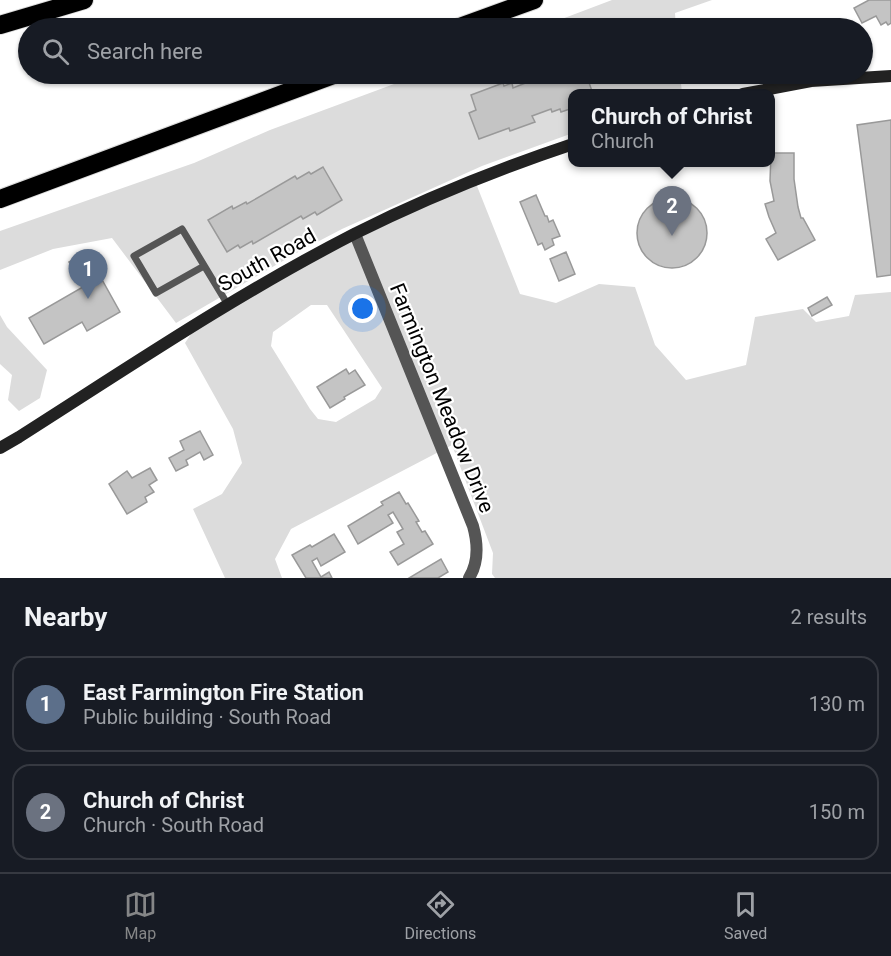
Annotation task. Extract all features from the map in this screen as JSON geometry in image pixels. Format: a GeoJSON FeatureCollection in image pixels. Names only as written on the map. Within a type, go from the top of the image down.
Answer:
{"type":"FeatureCollection","features":[{"type":"Feature","properties":{"kind":"highway"},"geometry":{"type":"LineString","coordinates":[[24,18],[84,0]]}},
{"type":"Feature","properties":{"kind":"highway"},"geometry":{"type":"LineString","coordinates":[[484,18],[534,0]]}},
{"type":"Feature","properties":{"kind":"highway"},"geometry":{"type":"LineString","coordinates":[[0,25],[18,20]]}},
{"type":"Feature","properties":{"kind":"highway"},"geometry":{"type":"LineString","coordinates":[[0,199],[309,84]]}},
{"type":"Feature","properties":{"kind":"main road"},"geometry":{"type":"LineString","coordinates":[[873,77],[891,76]]}},
{"type":"Feature","properties":{"kind":"main road"},"geometry":{"type":"LineString","coordinates":[[766,89],[794,84]]}},
{"type":"Feature","properties":{"kind":"main road","name":"South Road"},"geometry":{"type":"LineString","coordinates":[[0,448],[199,321],[303,261],[407,209],[568,146]]}},
{"type":"Feature","properties":{"kind":"street","name":"Farmington Meadow Drive"},"geometry":{"type":"LineString","coordinates":[[355,234],[473,526],[477,542],[477,557],[469,578]]}},
{"type":"Feature","properties":{"kind":"lane"},"geometry":{"type":"LineString","coordinates":[[204,266],[156,293],[134,256],[182,229],[228,305]]}},
{"type":"Feature","properties":{"kind":"shaded area"},"geometry":{"type":"Polygon","coordinates":[[[612,0],[712,0],[675,13],[675,18],[564,18],[612,0]]]}},
{"type":"Feature","properties":{"kind":"shaded area"},"geometry":{"type":"Polygon","coordinates":[[[394,84],[681,84],[682,89],[568,89],[568,135],[482,166],[342,229],[176,323],[112,238],[53,249],[0,270],[0,231],[194,163],[270,130],[394,84]]]}},
{"type":"Feature","properties":{"kind":"shaded area"},"geometry":{"type":"Polygon","coordinates":[[[475,181],[520,294],[556,303],[599,284],[635,287],[655,345],[686,380],[746,365],[755,317],[803,309],[816,322],[849,316],[855,295],[891,292],[891,578],[495,578],[492,574],[493,553],[452,445],[291,529],[275,559],[282,578],[225,578],[193,509],[222,494],[242,463],[233,429],[185,343],[199,322],[252,290],[475,181]],[[311,305],[273,332],[271,346],[318,419],[336,422],[375,399],[382,388],[327,305],[311,305]]]}},
{"type":"Feature","properties":{"kind":"shaded area"},"geometry":{"type":"Polygon","coordinates":[[[0,315],[7,327],[47,370],[40,398],[19,411],[8,400],[12,375],[0,364],[0,315]]]}},
{"type":"Feature","properties":{"kind":"building"},"geometry":{"type":"Polygon","coordinates":[[[869,0],[891,0],[891,23],[888,25],[886,22],[881,25],[876,16],[859,18],[854,8],[869,0]]]}},
{"type":"Feature","properties":{"kind":"building"},"geometry":{"type":"Polygon","coordinates":[[[500,84],[504,86],[512,84],[513,88],[523,84],[590,84],[591,89],[568,89],[568,110],[561,112],[560,109],[552,112],[551,109],[532,116],[535,122],[510,131],[509,128],[479,139],[469,113],[476,110],[471,95],[500,84]]]}},
{"type":"Feature","properties":{"kind":"building"},"geometry":{"type":"Polygon","coordinates":[[[891,120],[891,275],[877,277],[857,125],[891,120]]]}},
{"type":"Feature","properties":{"kind":"building"},"geometry":{"type":"Polygon","coordinates":[[[775,153],[794,153],[794,179],[798,207],[801,218],[815,240],[778,260],[766,239],[776,233],[765,204],[774,201],[770,181],[770,167],[775,167],[775,153]]]}},
{"type":"Feature","properties":{"kind":"building"},"geometry":{"type":"Polygon","coordinates":[[[323,167],[342,200],[317,215],[315,212],[303,219],[301,216],[253,244],[252,241],[240,248],[238,245],[227,252],[208,220],[232,206],[233,209],[246,202],[247,204],[295,176],[297,179],[323,167]]]}},
{"type":"Feature","properties":{"kind":"building"},"geometry":{"type":"Polygon","coordinates":[[[536,195],[545,216],[549,222],[553,220],[560,236],[552,239],[554,245],[545,250],[542,243],[538,245],[520,202],[536,195]]]}},
{"type":"Feature","properties":{"kind":"building"},"geometry":{"type":"Polygon","coordinates":[[[672,198],[685,201],[697,208],[704,220],[707,233],[704,246],[697,258],[685,265],[672,268],[659,265],[647,258],[640,246],[637,233],[640,220],[647,208],[659,201],[672,198]]]}},
{"type":"Feature","properties":{"kind":"building"},"geometry":{"type":"Polygon","coordinates":[[[86,252],[91,260],[74,270],[69,262],[86,252]]]}},
{"type":"Feature","properties":{"kind":"building"},"geometry":{"type":"Polygon","coordinates":[[[566,252],[575,274],[559,281],[550,259],[566,252]]]}},
{"type":"Feature","properties":{"kind":"building"},"geometry":{"type":"Polygon","coordinates":[[[91,267],[93,270],[96,269],[120,312],[87,331],[82,322],[44,344],[29,318],[83,287],[77,276],[91,267]]]}},
{"type":"Feature","properties":{"kind":"building"},"geometry":{"type":"Polygon","coordinates":[[[827,297],[832,305],[812,316],[808,308],[827,297]]]}},
{"type":"Feature","properties":{"kind":"building"},"geometry":{"type":"Polygon","coordinates":[[[346,369],[349,374],[355,370],[365,385],[330,408],[317,387],[346,369]]]}},
{"type":"Feature","properties":{"kind":"building"},"geometry":{"type":"Polygon","coordinates":[[[200,431],[213,455],[204,460],[200,452],[186,460],[188,465],[176,471],[169,458],[184,450],[180,441],[200,431]]]}},
{"type":"Feature","properties":{"kind":"building"},"geometry":{"type":"Polygon","coordinates":[[[150,468],[157,480],[149,485],[154,492],[145,497],[147,502],[127,514],[109,484],[127,471],[132,478],[150,468]]]}},
{"type":"Feature","properties":{"kind":"building"},"geometry":{"type":"Polygon","coordinates":[[[399,492],[419,521],[416,522],[422,532],[425,531],[433,544],[398,565],[390,552],[404,544],[397,532],[403,529],[393,512],[388,515],[393,523],[358,544],[348,526],[383,505],[381,502],[399,492]]]}},
{"type":"Feature","properties":{"kind":"building"},"geometry":{"type":"Polygon","coordinates":[[[334,534],[345,552],[321,566],[317,558],[312,561],[321,577],[329,572],[332,578],[306,578],[292,555],[334,534]]]}},
{"type":"Feature","properties":{"kind":"building"},"geometry":{"type":"Polygon","coordinates":[[[441,559],[448,572],[438,578],[409,578],[441,559]]]}},
{"type":"Feature","properties":{"kind":"place","name":"Church of Christ"},"geometry":{"type":"Point","coordinates":[672,236]}},
{"type":"Feature","properties":{"kind":"place","name":"East Farmington Fire Station"},"geometry":{"type":"Point","coordinates":[88,299]}}]}
